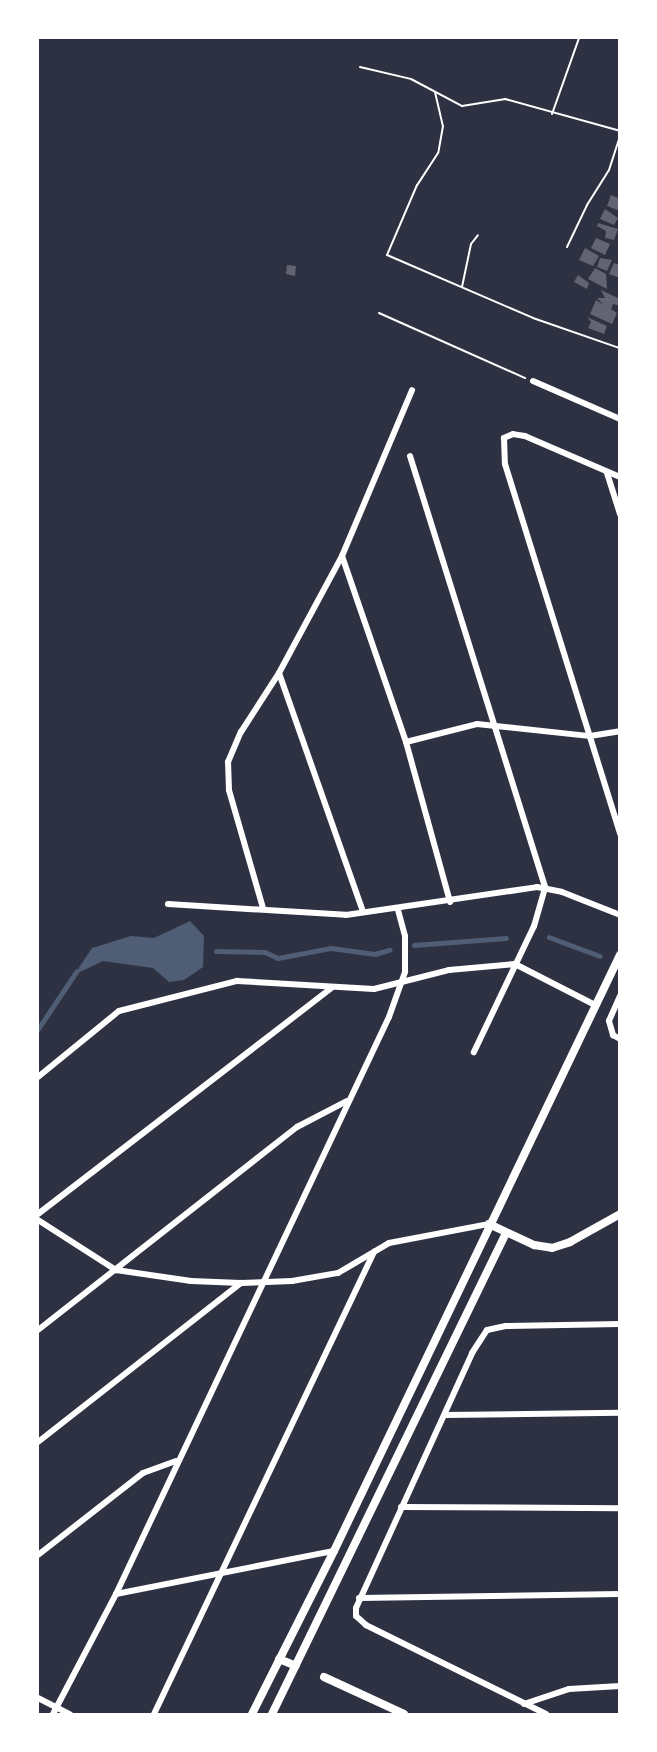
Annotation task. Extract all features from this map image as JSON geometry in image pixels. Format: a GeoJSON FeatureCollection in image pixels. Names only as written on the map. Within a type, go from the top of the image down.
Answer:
{"type":"FeatureCollection","features":[{"type":"Feature","properties":{"kind":"street"},"geometry":{"type":"LineString","coordinates":[[533,381],[620,419]]}},
{"type":"Feature","properties":{"kind":"street"},"geometry":{"type":"LineString","coordinates":[[263,908],[229,790],[228,762],[241,732],[279,673],[342,556],[412,390]]}},
{"type":"Feature","properties":{"kind":"street"},"geometry":{"type":"LineString","coordinates":[[620,477],[525,436],[506,435],[502,450],[505,464],[620,833]]}},
{"type":"Feature","properties":{"kind":"street"},"geometry":{"type":"LineString","coordinates":[[410,456],[492,726],[545,888],[515,964],[474,1052]]}},
{"type":"Feature","properties":{"kind":"street"},"geometry":{"type":"LineString","coordinates":[[607,473],[620,514]]}},
{"type":"Feature","properties":{"kind":"street"},"geometry":{"type":"LineString","coordinates":[[342,556],[405,742],[450,902]]}},
{"type":"Feature","properties":{"kind":"street"},"geometry":{"type":"LineString","coordinates":[[279,673],[363,912]]}},
{"type":"Feature","properties":{"kind":"street"},"geometry":{"type":"LineString","coordinates":[[405,742],[465,725],[590,736],[620,731]]}},
{"type":"Feature","properties":{"kind":"street"},"geometry":{"type":"LineString","coordinates":[[168,904],[263,908],[346,915],[398,910],[522,888],[545,888],[620,915]]}},
{"type":"Feature","properties":{"kind":"street"},"geometry":{"type":"LineString","coordinates":[[53,1714],[116,1594],[176,1461],[403,982],[406,953],[398,910]]}},
{"type":"Feature","properties":{"kind":"street"},"geometry":{"type":"LineString","coordinates":[[252,1714],[334,1551],[620,955]]}},
{"type":"Feature","properties":{"kind":"street"},"geometry":{"type":"LineString","coordinates":[[38,1077],[119,1011],[237,981],[374,989],[472,966],[515,964],[595,1005]]}},
{"type":"Feature","properties":{"kind":"street"},"geometry":{"type":"LineString","coordinates":[[38,1214],[332,987]]}},
{"type":"Feature","properties":{"kind":"street"},"geometry":{"type":"LineString","coordinates":[[620,996],[610,1015],[610,1028],[620,1039]]}},
{"type":"Feature","properties":{"kind":"street"},"geometry":{"type":"LineString","coordinates":[[38,1330],[297,1127],[347,1101]]}},
{"type":"Feature","properties":{"kind":"street"},"geometry":{"type":"LineString","coordinates":[[38,1220],[116,1270],[191,1281],[262,1283],[338,1273],[374,1252],[404,1239],[489,1224],[543,1248],[562,1247],[620,1214]]}},
{"type":"Feature","properties":{"kind":"street"},"geometry":{"type":"LineString","coordinates":[[272,1714],[506,1233]]}},
{"type":"Feature","properties":{"kind":"street"},"geometry":{"type":"LineString","coordinates":[[154,1714],[374,1252]]}},
{"type":"Feature","properties":{"kind":"street"},"geometry":{"type":"LineString","coordinates":[[38,1442],[241,1283]]}},
{"type":"Feature","properties":{"kind":"street"},"geometry":{"type":"LineString","coordinates":[[546,1714],[366,1625],[356,1616],[359,1598],[445,1415],[471,1353],[487,1330],[506,1326],[620,1324]]}},
{"type":"Feature","properties":{"kind":"street"},"geometry":{"type":"LineString","coordinates":[[445,1415],[620,1413]]}},
{"type":"Feature","properties":{"kind":"street"},"geometry":{"type":"LineString","coordinates":[[38,1555],[143,1473],[176,1461]]}},
{"type":"Feature","properties":{"kind":"street"},"geometry":{"type":"LineString","coordinates":[[401,1507],[620,1508]]}},
{"type":"Feature","properties":{"kind":"street"},"geometry":{"type":"LineString","coordinates":[[116,1594],[334,1551]]}},
{"type":"Feature","properties":{"kind":"street"},"geometry":{"type":"LineString","coordinates":[[359,1598],[620,1594]]}},
{"type":"Feature","properties":{"kind":"street"},"geometry":{"type":"LineString","coordinates":[[279,1659],[296,1666]]}},
{"type":"Feature","properties":{"kind":"street"},"geometry":{"type":"LineString","coordinates":[[324,1677],[404,1714]]}},
{"type":"Feature","properties":{"kind":"street"},"geometry":{"type":"LineString","coordinates":[[523,1704],[569,1689],[620,1686]]}},
{"type":"Feature","properties":{"kind":"street"},"geometry":{"type":"LineString","coordinates":[[38,1698],[70,1714]]}},
{"type":"Feature","properties":{"kind":"path"},"geometry":{"type":"LineString","coordinates":[[552,114],[579,38]]}},
{"type":"Feature","properties":{"kind":"path"},"geometry":{"type":"LineString","coordinates":[[360,67],[411,80],[462,106],[505,99],[552,114],[620,131]]}},
{"type":"Feature","properties":{"kind":"path"},"geometry":{"type":"LineString","coordinates":[[435,92],[443,126],[438,153],[417,185],[387,255],[533,318],[619,348]]}},
{"type":"Feature","properties":{"kind":"path"},"geometry":{"type":"LineString","coordinates":[[567,248],[586,205],[609,170],[620,136]]}},
{"type":"Feature","properties":{"kind":"path"},"geometry":{"type":"LineString","coordinates":[[462,287],[471,244],[478,235]]}},
{"type":"Feature","properties":{"kind":"path"},"geometry":{"type":"LineString","coordinates":[[379,313],[533,381]]}},
{"type":"Feature","properties":{"kind":"water"},"geometry":{"type":"Polygon","coordinates":[[[190,921],[204,936],[203,967],[184,980],[169,982],[153,968],[103,961],[74,975],[92,948],[131,936],[154,938],[190,921]]]}},
{"type":"Feature","properties":{"kind":"building"},"geometry":{"type":"Polygon","coordinates":[[[611,195],[620,199],[620,211],[607,206],[611,195]]]}},
{"type":"Feature","properties":{"kind":"building"},"geometry":{"type":"Polygon","coordinates":[[[605,209],[618,218],[614,225],[600,219],[605,209]]]}},
{"type":"Feature","properties":{"kind":"building"},"geometry":{"type":"Polygon","coordinates":[[[598,223],[618,229],[614,240],[605,238],[606,231],[597,226],[598,223]]]}},
{"type":"Feature","properties":{"kind":"building"},"geometry":{"type":"Polygon","coordinates":[[[596,238],[610,244],[605,255],[591,248],[596,238]]]}},
{"type":"Feature","properties":{"kind":"building"},"geometry":{"type":"Polygon","coordinates":[[[585,248],[599,256],[593,266],[579,260],[585,248]]]}},
{"type":"Feature","properties":{"kind":"building"},"geometry":{"type":"Polygon","coordinates":[[[600,258],[612,260],[607,271],[597,267],[600,258]]]}},
{"type":"Feature","properties":{"kind":"building"},"geometry":{"type":"Polygon","coordinates":[[[614,263],[620,265],[620,278],[609,274],[614,263]]]}},
{"type":"Feature","properties":{"kind":"building"},"geometry":{"type":"Polygon","coordinates":[[[287,265],[296,266],[295,276],[286,274],[287,265]]]}},
{"type":"Feature","properties":{"kind":"building"},"geometry":{"type":"Polygon","coordinates":[[[595,268],[606,274],[607,289],[588,279],[595,268]]]}},
{"type":"Feature","properties":{"kind":"building"},"geometry":{"type":"Polygon","coordinates":[[[578,275],[589,283],[587,289],[574,282],[578,275]]]}},
{"type":"Feature","properties":{"kind":"building"},"geometry":{"type":"Polygon","coordinates":[[[601,290],[620,299],[620,306],[613,304],[611,309],[617,313],[612,324],[590,314],[596,300],[604,305],[597,298],[605,298],[601,290]]]}},
{"type":"Feature","properties":{"kind":"building"},"geometry":{"type":"Polygon","coordinates":[[[587,317],[607,326],[604,334],[588,328],[591,322],[587,317]]]}},
{"type":"Feature","properties":{"kind":"waterway"},"geometry":{"type":"LineString","coordinates":[[549,937],[600,956]]}},
{"type":"Feature","properties":{"kind":"waterway"},"geometry":{"type":"LineString","coordinates":[[414,945],[506,938]]}},
{"type":"Feature","properties":{"kind":"waterway"},"geometry":{"type":"LineString","coordinates":[[216,951],[265,952],[278,958],[331,948],[375,954],[389,950]]}},
{"type":"Feature","properties":{"kind":"waterway"},"geometry":{"type":"LineString","coordinates":[[38,1029],[76,972]]}}]}
